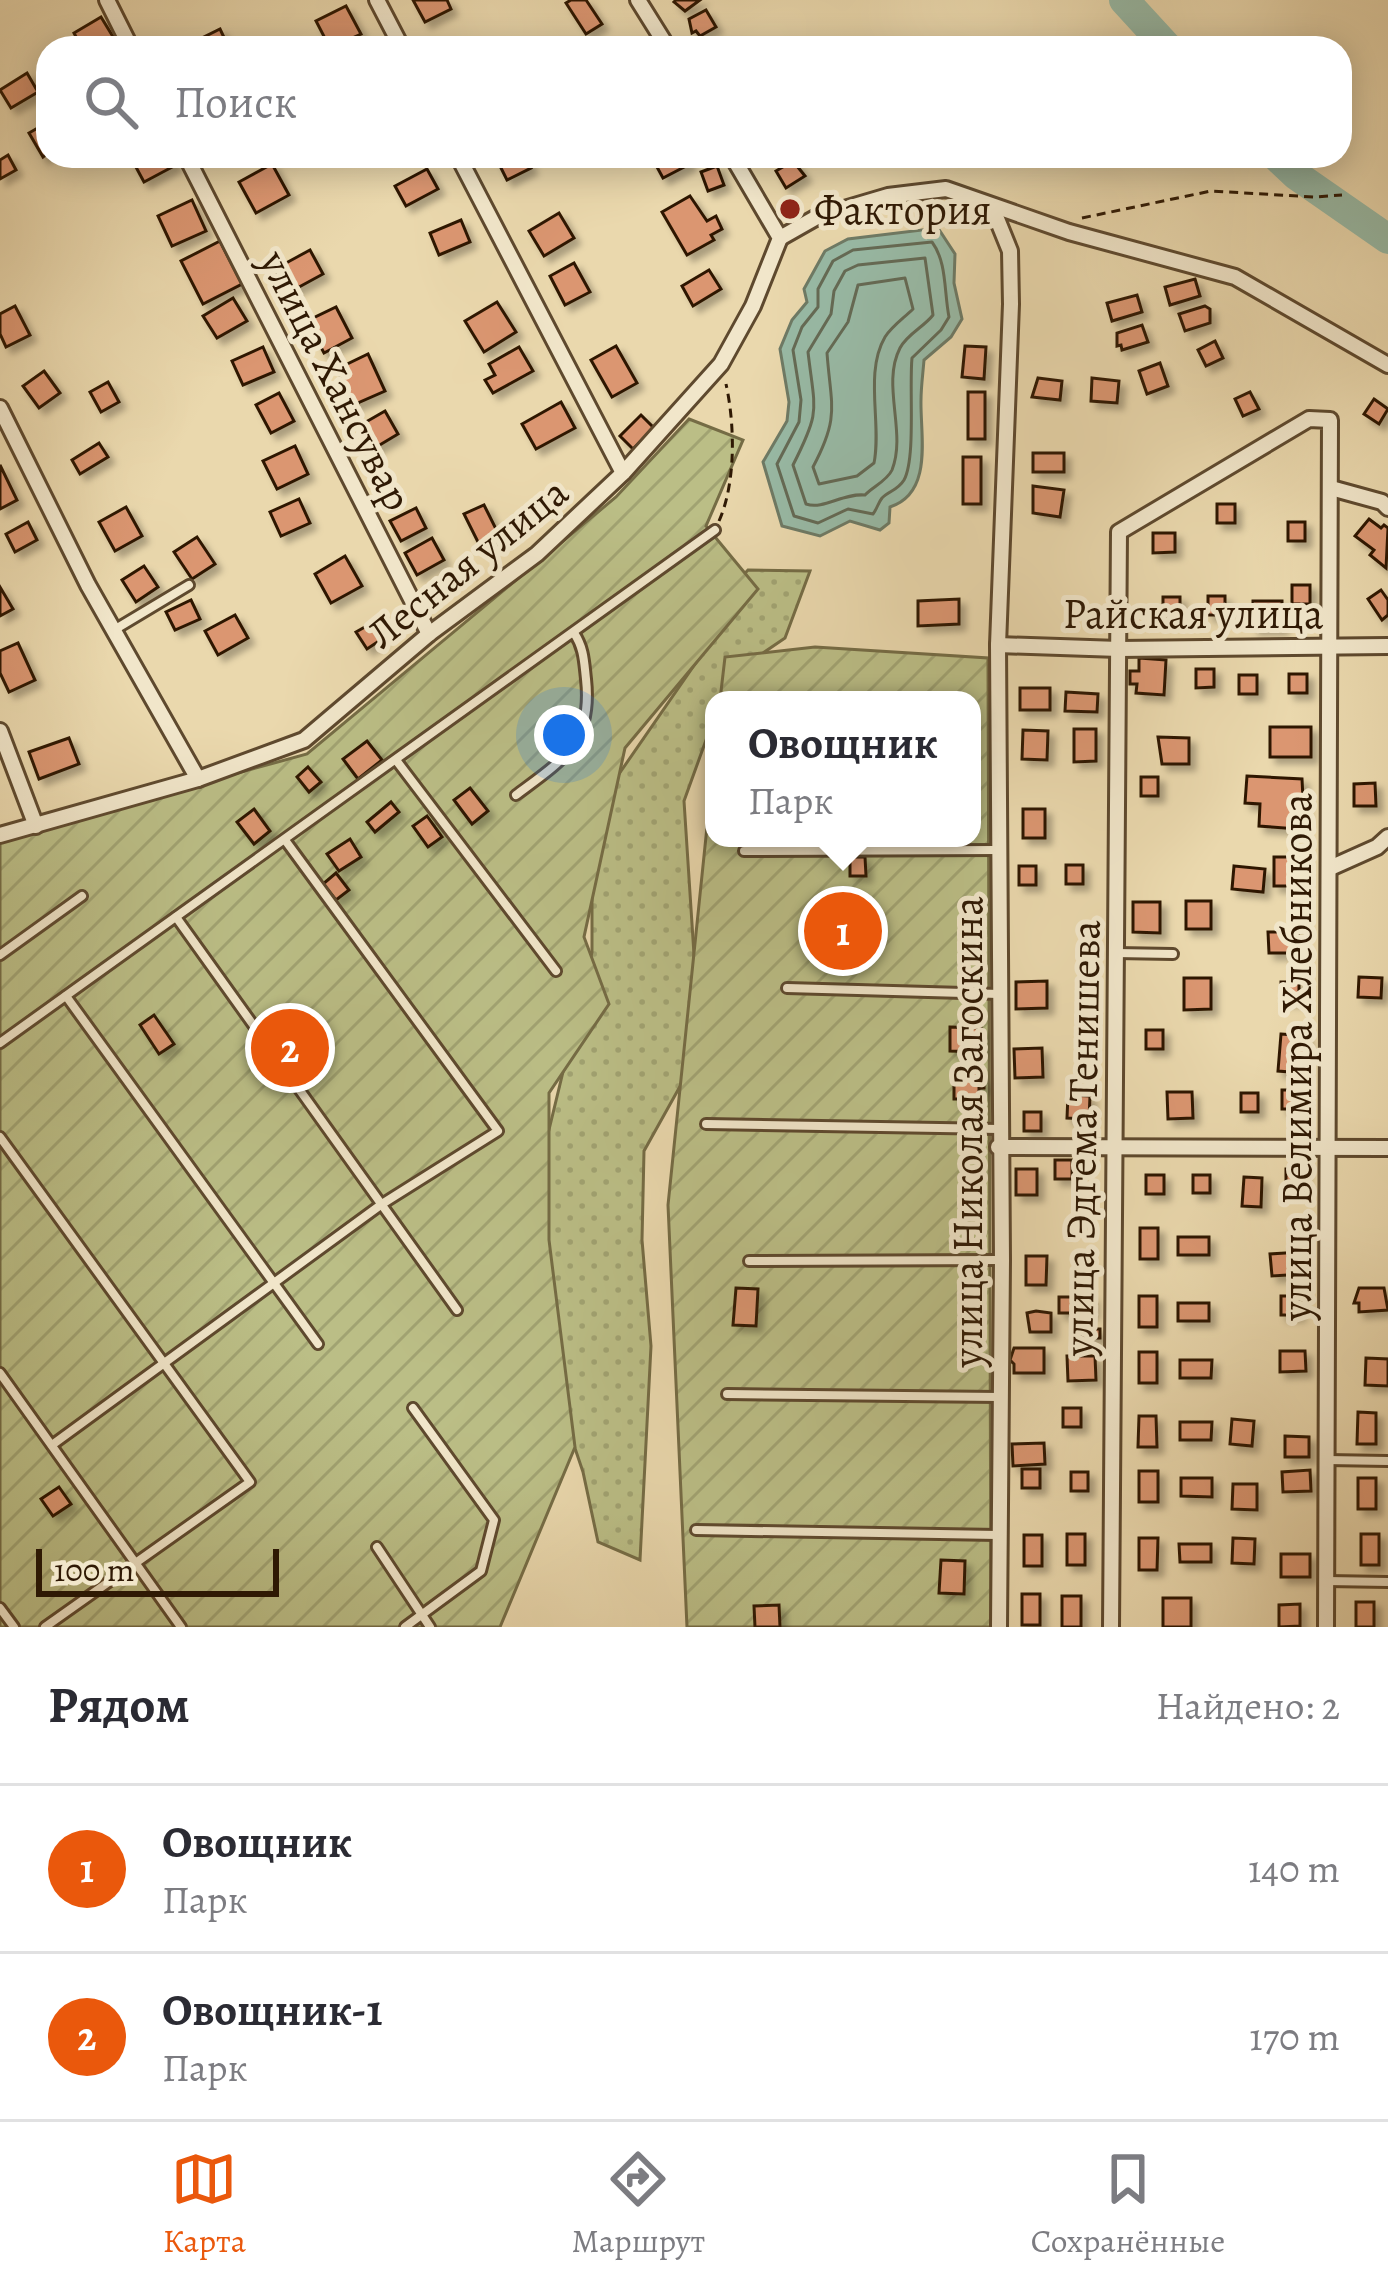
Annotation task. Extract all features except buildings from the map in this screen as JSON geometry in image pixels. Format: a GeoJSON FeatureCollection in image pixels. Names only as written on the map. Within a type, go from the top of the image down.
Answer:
{"type":"FeatureCollection","features":[{"type":"Feature","properties":{"kind":"street"},"geometry":{"type":"LineString","coordinates":[[107,0],[125,36]]}},
{"type":"Feature","properties":{"kind":"street"},"geometry":{"type":"LineString","coordinates":[[377,0],[396,36]]}},
{"type":"Feature","properties":{"kind":"street"},"geometry":{"type":"LineString","coordinates":[[638,0],[660,36]]}},
{"type":"Feature","properties":{"kind":"street","name":"улица Хансувар"},"geometry":{"type":"LineString","coordinates":[[192,168],[429,634]]}},
{"type":"Feature","properties":{"kind":"street"},"geometry":{"type":"LineString","coordinates":[[464,168],[623,473]]}},
{"type":"Feature","properties":{"kind":"street"},"geometry":{"type":"LineString","coordinates":[[739,168],[780,238],[817,217],[888,196],[946,189],[1069,232],[1235,277],[1388,364]]}},
{"type":"Feature","properties":{"kind":"street","name":"улица Николая Загоскина"},"geometry":{"type":"LineString","coordinates":[[993,208],[1010,251],[1011,304],[998,645],[999,1627]]}},
{"type":"Feature","properties":{"kind":"street","name":"Лесная улица"},"geometry":{"type":"LineString","coordinates":[[0,835],[198,779],[304,740],[429,634],[537,554],[623,473],[721,364],[753,306],[780,238]]}},
{"type":"Feature","properties":{"kind":"street"},"geometry":{"type":"LineString","coordinates":[[0,408],[114,630],[198,779]]}},
{"type":"Feature","properties":{"kind":"street","name":"улица Эдгема Тенишева"},"geometry":{"type":"LineString","coordinates":[[1112,1627],[1119,532],[1309,419],[1330,420],[1331,488]]}},
{"type":"Feature","properties":{"kind":"street"},"geometry":{"type":"LineString","coordinates":[[1331,488],[1382,502],[1388,508]]}},
{"type":"Feature","properties":{"kind":"street","name":"улица Велимира Хлебникова"},"geometry":{"type":"LineString","coordinates":[[1326,1627],[1331,488]]}},
{"type":"Feature","properties":{"kind":"street","name":"Райская улица"},"geometry":{"type":"LineString","coordinates":[[998,645],[1119,650],[1388,646]]}},
{"type":"Feature","properties":{"kind":"street"},"geometry":{"type":"LineString","coordinates":[[0,731],[36,826]]}},
{"type":"Feature","properties":{"kind":"street"},"geometry":{"type":"LineString","coordinates":[[1330,868],[1377,848],[1388,837]]}},
{"type":"Feature","properties":{"kind":"street"},"geometry":{"type":"LineString","coordinates":[[998,1147],[1388,1148]]}},
{"type":"Feature","properties":{"kind":"lane"},"geometry":{"type":"LineString","coordinates":[[0,1043],[715,530]]}},
{"type":"Feature","properties":{"kind":"lane"},"geometry":{"type":"LineString","coordinates":[[114,630],[188,585]]}},
{"type":"Feature","properties":{"kind":"lane"},"geometry":{"type":"LineString","coordinates":[[516,795],[561,761],[584,732],[589,707],[582,646],[573,632]]}},
{"type":"Feature","properties":{"kind":"lane"},"geometry":{"type":"LineString","coordinates":[[396,760],[556,971]]}},
{"type":"Feature","properties":{"kind":"lane"},"geometry":{"type":"LineString","coordinates":[[52,1445],[382,1204],[498,1131],[285,840]]}},
{"type":"Feature","properties":{"kind":"lane"},"geometry":{"type":"LineString","coordinates":[[744,851],[1000,850]]}},
{"type":"Feature","properties":{"kind":"lane"},"geometry":{"type":"LineString","coordinates":[[0,955],[82,896]]}},
{"type":"Feature","properties":{"kind":"lane"},"geometry":{"type":"LineString","coordinates":[[176,917],[458,1310]]}},
{"type":"Feature","properties":{"kind":"lane"},"geometry":{"type":"LineString","coordinates":[[1116,952],[1173,954]]}},
{"type":"Feature","properties":{"kind":"lane"},"geometry":{"type":"LineString","coordinates":[[787,988],[1000,994]]}},
{"type":"Feature","properties":{"kind":"lane"},"geometry":{"type":"LineString","coordinates":[[66,997],[318,1344]]}},
{"type":"Feature","properties":{"kind":"lane"},"geometry":{"type":"LineString","coordinates":[[706,1124],[999,1129]]}},
{"type":"Feature","properties":{"kind":"lane"},"geometry":{"type":"LineString","coordinates":[[0,1137],[250,1482],[45,1627]]}},
{"type":"Feature","properties":{"kind":"lane"},"geometry":{"type":"LineString","coordinates":[[749,1261],[1002,1260]]}},
{"type":"Feature","properties":{"kind":"lane"},"geometry":{"type":"LineString","coordinates":[[0,1373],[181,1627]]}},
{"type":"Feature","properties":{"kind":"lane"},"geometry":{"type":"LineString","coordinates":[[727,1394],[1000,1397]]}},
{"type":"Feature","properties":{"kind":"lane"},"geometry":{"type":"LineString","coordinates":[[405,1627],[481,1571],[494,1520],[413,1408]]}},
{"type":"Feature","properties":{"kind":"lane"},"geometry":{"type":"LineString","coordinates":[[1327,1460],[1388,1461]]}},
{"type":"Feature","properties":{"kind":"lane"},"geometry":{"type":"LineString","coordinates":[[696,1529],[999,1534]]}},
{"type":"Feature","properties":{"kind":"lane"},"geometry":{"type":"LineString","coordinates":[[377,1547],[430,1627]]}},
{"type":"Feature","properties":{"kind":"lane"},"geometry":{"type":"LineString","coordinates":[[1327,1581],[1388,1582]]}},
{"type":"Feature","properties":{"kind":"lane"},"geometry":{"type":"LineString","coordinates":[[0,1608],[14,1627]]}},
{"type":"Feature","properties":{"kind":"path"},"geometry":{"type":"LineString","coordinates":[[1069,232],[1085,214],[1211,191],[1342,195]]}},
{"type":"Feature","properties":{"kind":"path"},"geometry":{"type":"LineString","coordinates":[[715,530],[728,501],[731,409],[721,364]]}},
{"type":"Feature","properties":{"kind":"green space"},"geometry":{"type":"Polygon","coordinates":[[[689,419],[743,440],[706,526],[758,589],[625,748],[584,937],[609,1004],[549,1093],[549,1240],[575,1447],[500,1627],[0,1627],[0,838],[307,754],[616,497],[689,419]]]}},
{"type":"Feature","properties":{"kind":"green space"},"geometry":{"type":"Polygon","coordinates":[[[748,570],[810,571],[785,638],[729,676],[723,691],[705,691],[705,743],[684,801],[695,970],[683,1081],[644,1151],[642,1240],[651,1346],[640,1560],[598,1542],[583,1472],[559,1401],[532,1200],[592,952],[592,813],[706,648],[726,594],[748,570]]]}},
{"type":"Feature","properties":{"kind":"green space"},"geometry":{"type":"Polygon","coordinates":[[[815,647],[988,658],[991,1627],[687,1627],[668,1205],[705,846],[981,847],[981,691],[721,691],[725,657],[815,647]]]}},
{"type":"Feature","properties":{"kind":"water"},"geometry":{"type":"Polygon","coordinates":[[[938,228],[955,254],[954,283],[962,319],[951,337],[924,360],[922,461],[913,489],[890,507],[889,523],[880,530],[850,521],[820,536],[782,526],[763,462],[787,421],[789,402],[780,349],[792,320],[807,302],[804,289],[825,251],[848,239],[938,228]]]}},
{"type":"Feature","properties":{"kind":"waterway"},"geometry":{"type":"LineString","coordinates":[[1124,0],[1157,36]]}},
{"type":"Feature","properties":{"kind":"waterway"},"geometry":{"type":"LineString","coordinates":[[1289,168],[1388,239]]}},
{"type":"Feature","properties":{"kind":"place","name":"Фактория"},"geometry":{"type":"Point","coordinates":[790,209]}},
{"type":"Feature","properties":{"kind":"place","name":"Овощник"},"geometry":{"type":"Point","coordinates":[843,931]}},
{"type":"Feature","properties":{"kind":"place","name":"Овощник-1"},"geometry":{"type":"Point","coordinates":[290,1048]}}]}
